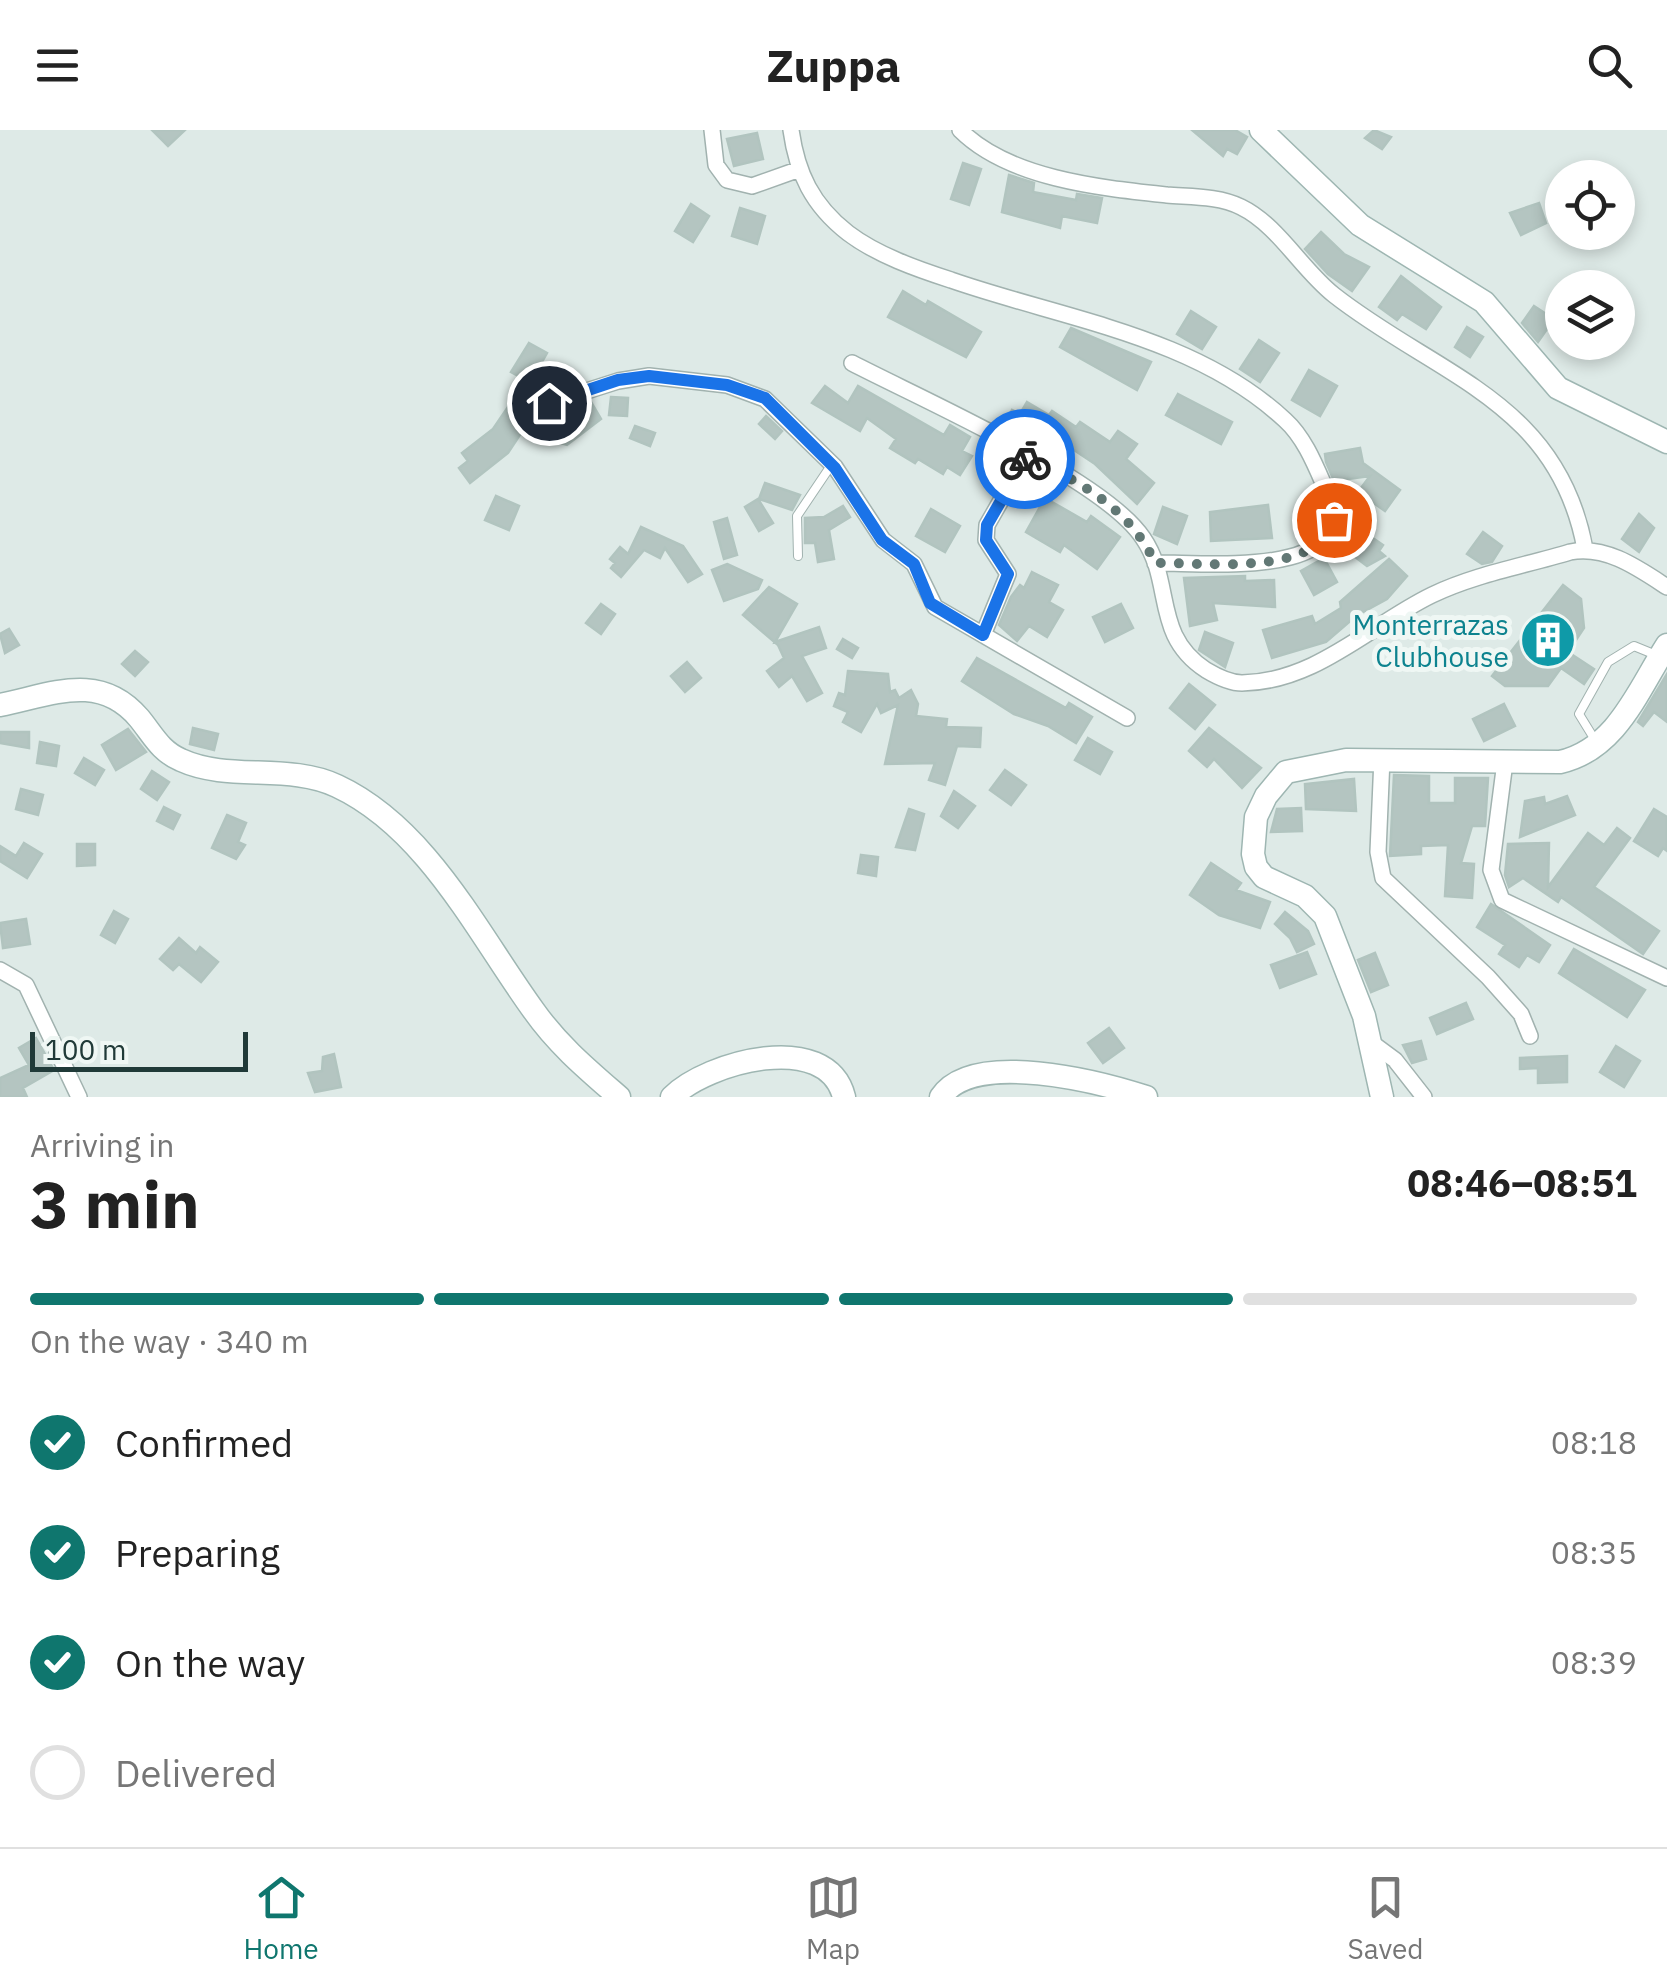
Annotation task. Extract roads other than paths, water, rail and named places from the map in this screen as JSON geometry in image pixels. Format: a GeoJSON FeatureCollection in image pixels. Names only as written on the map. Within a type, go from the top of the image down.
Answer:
{"type":"FeatureCollection","features":[{"type":"Feature","properties":{"kind":"street"},"geometry":{"type":"LineString","coordinates":[[712,130],[716,166],[727,180],[752,186],[797,170]]}},
{"type":"Feature","properties":{"kind":"street"},"geometry":{"type":"LineString","coordinates":[[791,130],[797,170],[849,233],[902,262],[1176,352],[1224,378],[1288,422],[1303,443],[1334,510],[1332,532],[1294,558],[1155,563]]}},
{"type":"Feature","properties":{"kind":"street"},"geometry":{"type":"LineString","coordinates":[[960,130],[1012,163],[1067,179],[1220,200],[1242,207],[1334,296],[1458,373],[1523,426],[1567,486],[1585,550]]}},
{"type":"Feature","properties":{"kind":"street"},"geometry":{"type":"LineString","coordinates":[[1261,130],[1360,225],[1484,302],[1558,388],[1667,442]]}},
{"type":"Feature","properties":{"kind":"street"},"geometry":{"type":"LineString","coordinates":[[852,363],[1104,498],[1143,537],[1155,563],[1172,634],[1186,656],[1215,676],[1242,682],[1289,672],[1348,649],[1432,595],[1585,550],[1613,556],[1667,587]]}},
{"type":"Feature","properties":{"kind":"street"},"geometry":{"type":"LineString","coordinates":[[549,403],[618,380],[649,376],[727,385],[778,408],[832,464],[882,540],[922,574],[930,603],[1126,718]]}},
{"type":"Feature","properties":{"kind":"street"},"geometry":{"type":"LineString","coordinates":[[983,635],[1008,574],[986,540],[987,525],[1027,456]]}},
{"type":"Feature","properties":{"kind":"street"},"geometry":{"type":"LineString","coordinates":[[1382,1097],[1372,1043],[1325,916],[1305,896],[1264,877],[1253,854],[1256,817],[1286,772],[1317,764],[1382,758],[1560,762],[1581,758],[1600,745],[1663,651]]}},
{"type":"Feature","properties":{"kind":"street"},"geometry":{"type":"LineString","coordinates":[[0,705],[75,688],[99,688],[137,716],[161,748],[181,760],[310,777],[358,798],[397,825],[566,1051],[619,1097]]}},
{"type":"Feature","properties":{"kind":"street"},"geometry":{"type":"LineString","coordinates":[[1382,758],[1378,852],[1384,878],[1488,977],[1521,1014],[1530,1036]]}},
{"type":"Feature","properties":{"kind":"street"},"geometry":{"type":"LineString","coordinates":[[1505,762],[1491,870],[1502,900],[1667,978]]}},
{"type":"Feature","properties":{"kind":"street"},"geometry":{"type":"LineString","coordinates":[[0,970],[26,985],[79,1097]]}},
{"type":"Feature","properties":{"kind":"street"},"geometry":{"type":"LineString","coordinates":[[1372,1043],[1395,1060],[1424,1097]]}},
{"type":"Feature","properties":{"kind":"street"},"geometry":{"type":"LineString","coordinates":[[672,1097],[698,1077],[779,1056],[801,1058],[832,1073],[844,1097]]}},
{"type":"Feature","properties":{"kind":"street"},"geometry":{"type":"LineString","coordinates":[[941,1097],[958,1082],[990,1072],[1098,1083],[1146,1097]]}},
{"type":"Feature","properties":{"kind":"lane"},"geometry":{"type":"LineString","coordinates":[[798,556],[797,516],[832,464]]}},
{"type":"Feature","properties":{"kind":"lane"},"geometry":{"type":"LineString","coordinates":[[1600,745],[1588,734],[1579,714],[1608,662],[1634,646],[1663,651]]}},
{"type":"Feature","properties":{"kind":"place","name":"Monterrazas Clubhouse"},"geometry":{"type":"Point","coordinates":[1548,640]}}]}
